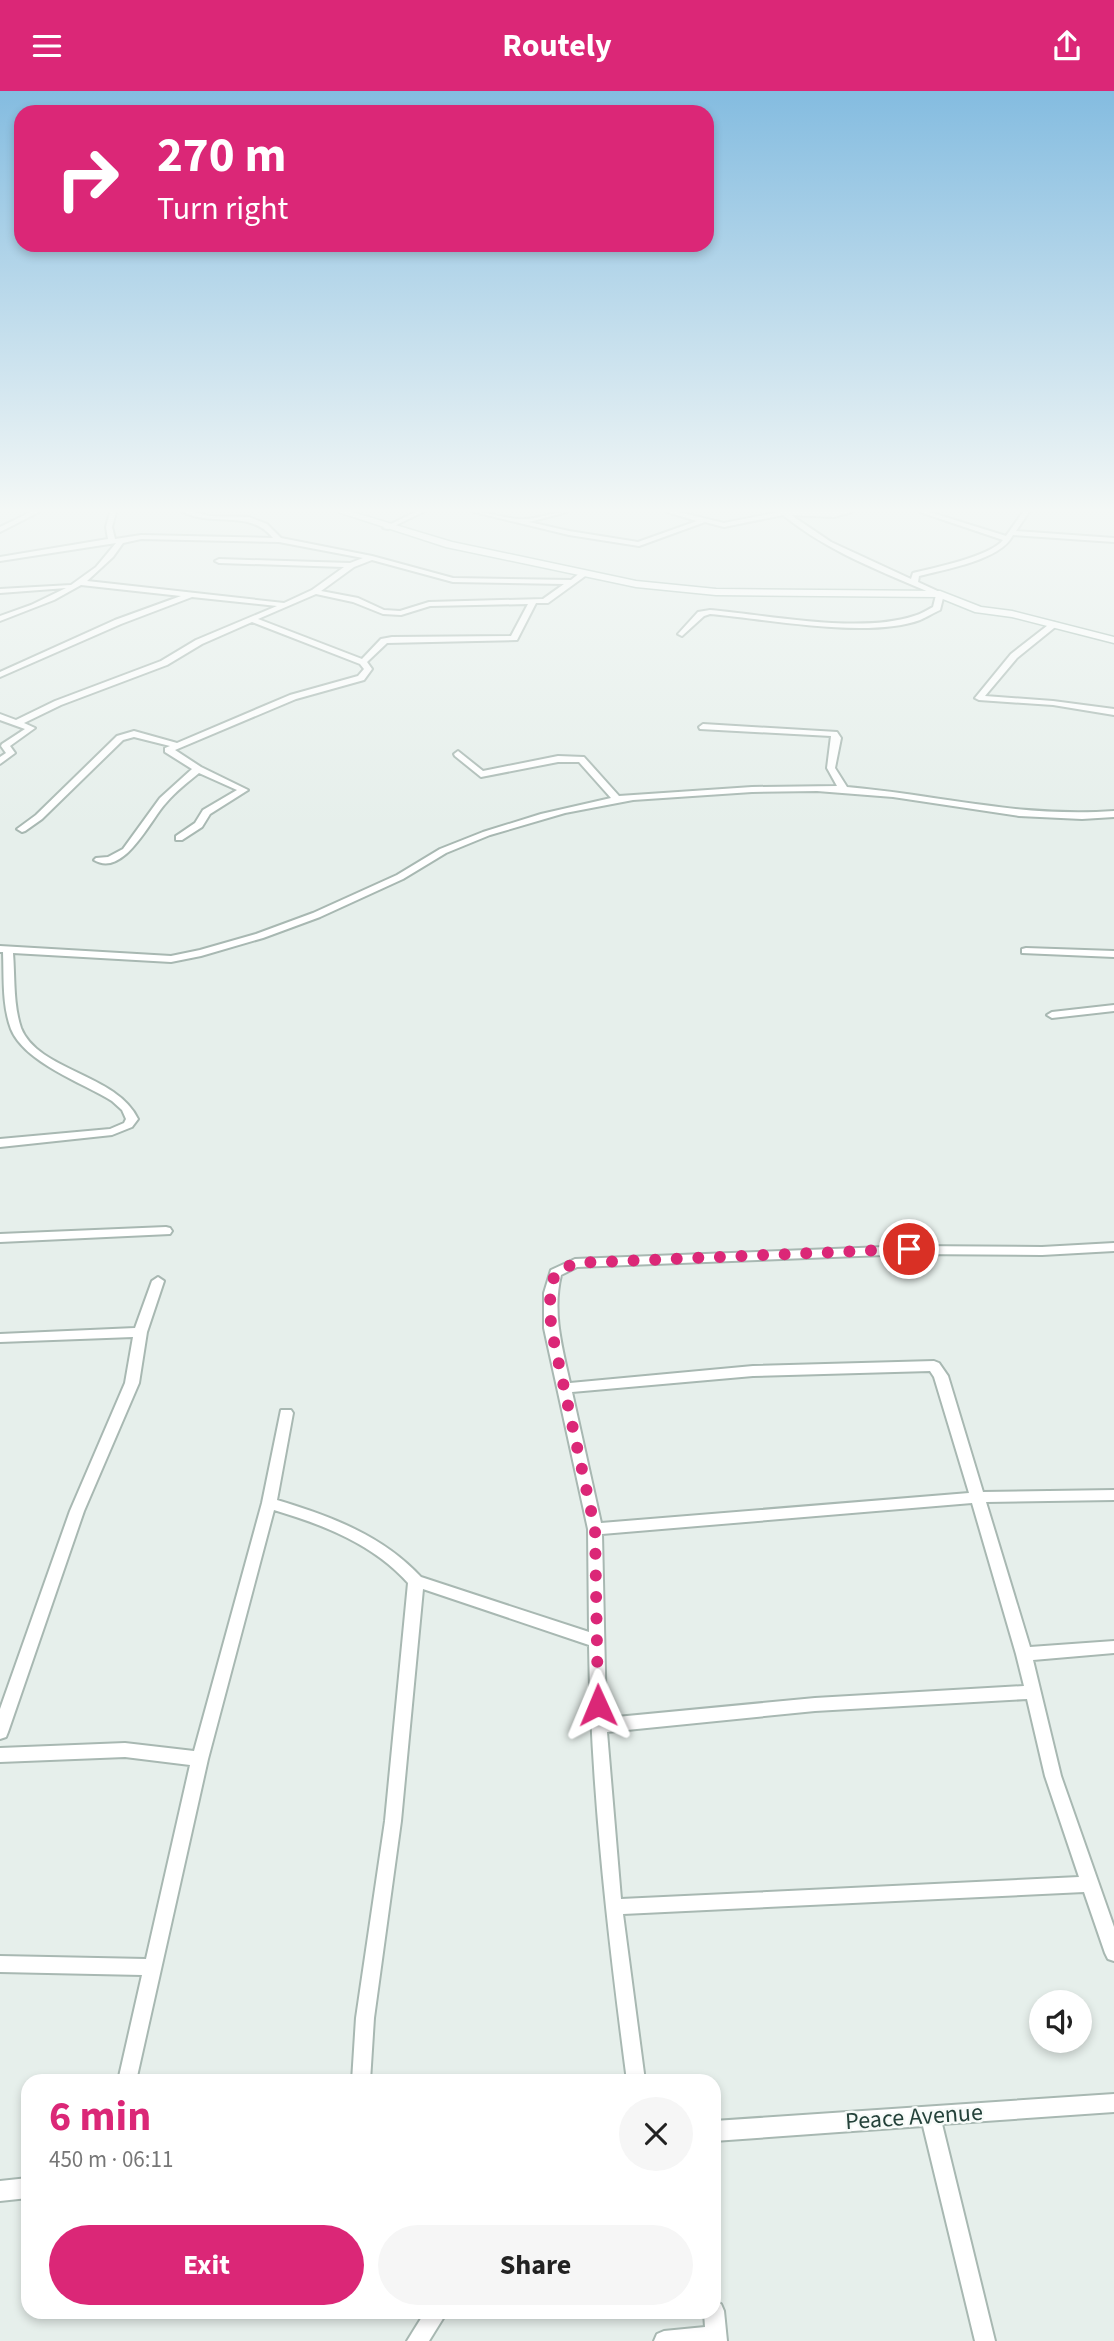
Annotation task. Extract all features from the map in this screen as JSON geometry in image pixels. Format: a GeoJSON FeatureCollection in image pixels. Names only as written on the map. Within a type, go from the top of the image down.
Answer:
{"type":"FeatureCollection","features":[{"type":"Feature","properties":{"kind":"street"},"geometry":{"type":"LineString","coordinates":[[0,675],[134,617]]}},
{"type":"Feature","properties":{"kind":"street"},"geometry":{"type":"LineString","coordinates":[[16,723],[58,703],[164,663],[199,642],[256,617]]}},
{"type":"Feature","properties":{"kind":"street"},"geometry":{"type":"LineString","coordinates":[[363,661],[384,641],[392,639],[514,638],[526,617]]}},
{"type":"Feature","properties":{"kind":"street"},"geometry":{"type":"LineString","coordinates":[[682,634],[698,617]]}},
{"type":"Feature","properties":{"kind":"street"},"geometry":{"type":"LineString","coordinates":[[758,617],[805,622],[906,622],[920,617]]}},
{"type":"Feature","properties":{"kind":"street"},"geometry":{"type":"LineString","coordinates":[[1025,617],[1114,640]]}},
{"type":"Feature","properties":{"kind":"street"},"geometry":{"type":"LineString","coordinates":[[179,838],[199,825],[206,812],[244,790],[198,769],[168,750],[293,697],[354,681],[368,669],[363,661],[251,619]]}},
{"type":"Feature","properties":{"kind":"street"},"geometry":{"type":"LineString","coordinates":[[1055,624],[1014,656],[979,698],[1053,703],[1114,712]]}},
{"type":"Feature","properties":{"kind":"street"},"geometry":{"type":"LineString","coordinates":[[0,717],[31,729],[5,746],[11,753],[0,761]]}},
{"type":"Feature","properties":{"kind":"street"},"geometry":{"type":"LineString","coordinates":[[703,727],[834,734],[837,738],[831,768],[844,790]]}},
{"type":"Feature","properties":{"kind":"street"},"geometry":{"type":"LineString","coordinates":[[22,829],[39,817],[120,738],[134,734],[175,745]]}},
{"type":"Feature","properties":{"kind":"street"},"geometry":{"type":"LineString","coordinates":[[458,754],[481,774],[558,759],[581,759],[617,799]]}},
{"type":"Feature","properties":{"kind":"street"},"geometry":{"type":"LineString","coordinates":[[99,860],[110,860],[126,851],[163,800],[198,769]]}},
{"type":"Feature","properties":{"kind":"street"},"geometry":{"type":"LineString","coordinates":[[0,1143],[113,1132],[128,1125],[132,1119],[122,1102],[64,1072],[19,1036],[6,1012],[4,949],[171,959],[222,947],[327,912],[407,874],[422,862],[450,847],[516,825],[617,799],[750,789],[844,790],[1024,814],[1114,814]]}},
{"type":"Feature","properties":{"kind":"street"},"geometry":{"type":"LineString","coordinates":[[1027,951],[1114,954]]}},
{"type":"Feature","properties":{"kind":"street"},"geometry":{"type":"LineString","coordinates":[[1052,1015],[1114,1008]]}},
{"type":"Feature","properties":{"kind":"street"},"geometry":{"type":"LineString","coordinates":[[0,1238],[166,1231]]}},
{"type":"Feature","properties":{"kind":"street"},"geometry":{"type":"LineString","coordinates":[[635,2074],[613,1907],[598,1726],[595,1529],[551,1328],[550,1293],[555,1273],[575,1263],[909,1249],[1042,1251],[1114,1247]]}},
{"type":"Feature","properties":{"kind":"street"},"geometry":{"type":"LineString","coordinates":[[0,1732],[77,1511],[132,1383],[140,1332],[158,1281]]}},
{"type":"Feature","properties":{"kind":"street"},"geometry":{"type":"LineString","coordinates":[[0,1338],[140,1332]]}},
{"type":"Feature","properties":{"kind":"street"},"geometry":{"type":"LineString","coordinates":[[563,1388],[753,1371],[931,1365],[941,1376],[979,1497],[1024,1654],[1053,1776],[1114,1953]]}},
{"type":"Feature","properties":{"kind":"street"},"geometry":{"type":"LineString","coordinates":[[129,2074],[200,1759],[269,1503],[286,1413]]}},
{"type":"Feature","properties":{"kind":"street"},"geometry":{"type":"LineString","coordinates":[[595,1529],[979,1497],[1114,1495]]}},
{"type":"Feature","properties":{"kind":"street"},"geometry":{"type":"LineString","coordinates":[[269,1503],[360,1538],[402,1564],[416,1581],[597,1641]]}},
{"type":"Feature","properties":{"kind":"street"},"geometry":{"type":"LineString","coordinates":[[361,2074],[365,2018],[393,1821],[416,1581]]}},
{"type":"Feature","properties":{"kind":"street"},"geometry":{"type":"LineString","coordinates":[[1024,1654],[1114,1647]]}},
{"type":"Feature","properties":{"kind":"street"},"geometry":{"type":"LineString","coordinates":[[598,1726],[685,1714],[844,1701],[1033,1692]]}},
{"type":"Feature","properties":{"kind":"street"},"geometry":{"type":"LineString","coordinates":[[0,1755],[125,1750],[200,1759]]}},
{"type":"Feature","properties":{"kind":"street"},"geometry":{"type":"LineString","coordinates":[[613,1907],[1089,1884]]}},
{"type":"Feature","properties":{"kind":"street"},"geometry":{"type":"LineString","coordinates":[[0,1964],[153,1967]]}},
{"type":"Feature","properties":{"kind":"street","name":"Peace Avenue"},"geometry":{"type":"LineString","coordinates":[[721,2131],[1114,2103]]}},
{"type":"Feature","properties":{"kind":"street"},"geometry":{"type":"LineString","coordinates":[[930,2116],[985,2341]]}},
{"type":"Feature","properties":{"kind":"street"},"geometry":{"type":"LineString","coordinates":[[0,2191],[21,2189]]}},
{"type":"Feature","properties":{"kind":"street"},"geometry":{"type":"LineString","coordinates":[[417,2341],[432,2319]]}},
{"type":"Feature","properties":{"kind":"street"},"geometry":{"type":"LineString","coordinates":[[664,2341],[717,2339],[715,2319]]}},
{"type":"Feature","properties":{"kind":"route"},"geometry":{"type":"LineString","coordinates":[[598,1705],[595,1529],[551,1328],[550,1293],[555,1273],[575,1263],[909,1249]]}}]}
